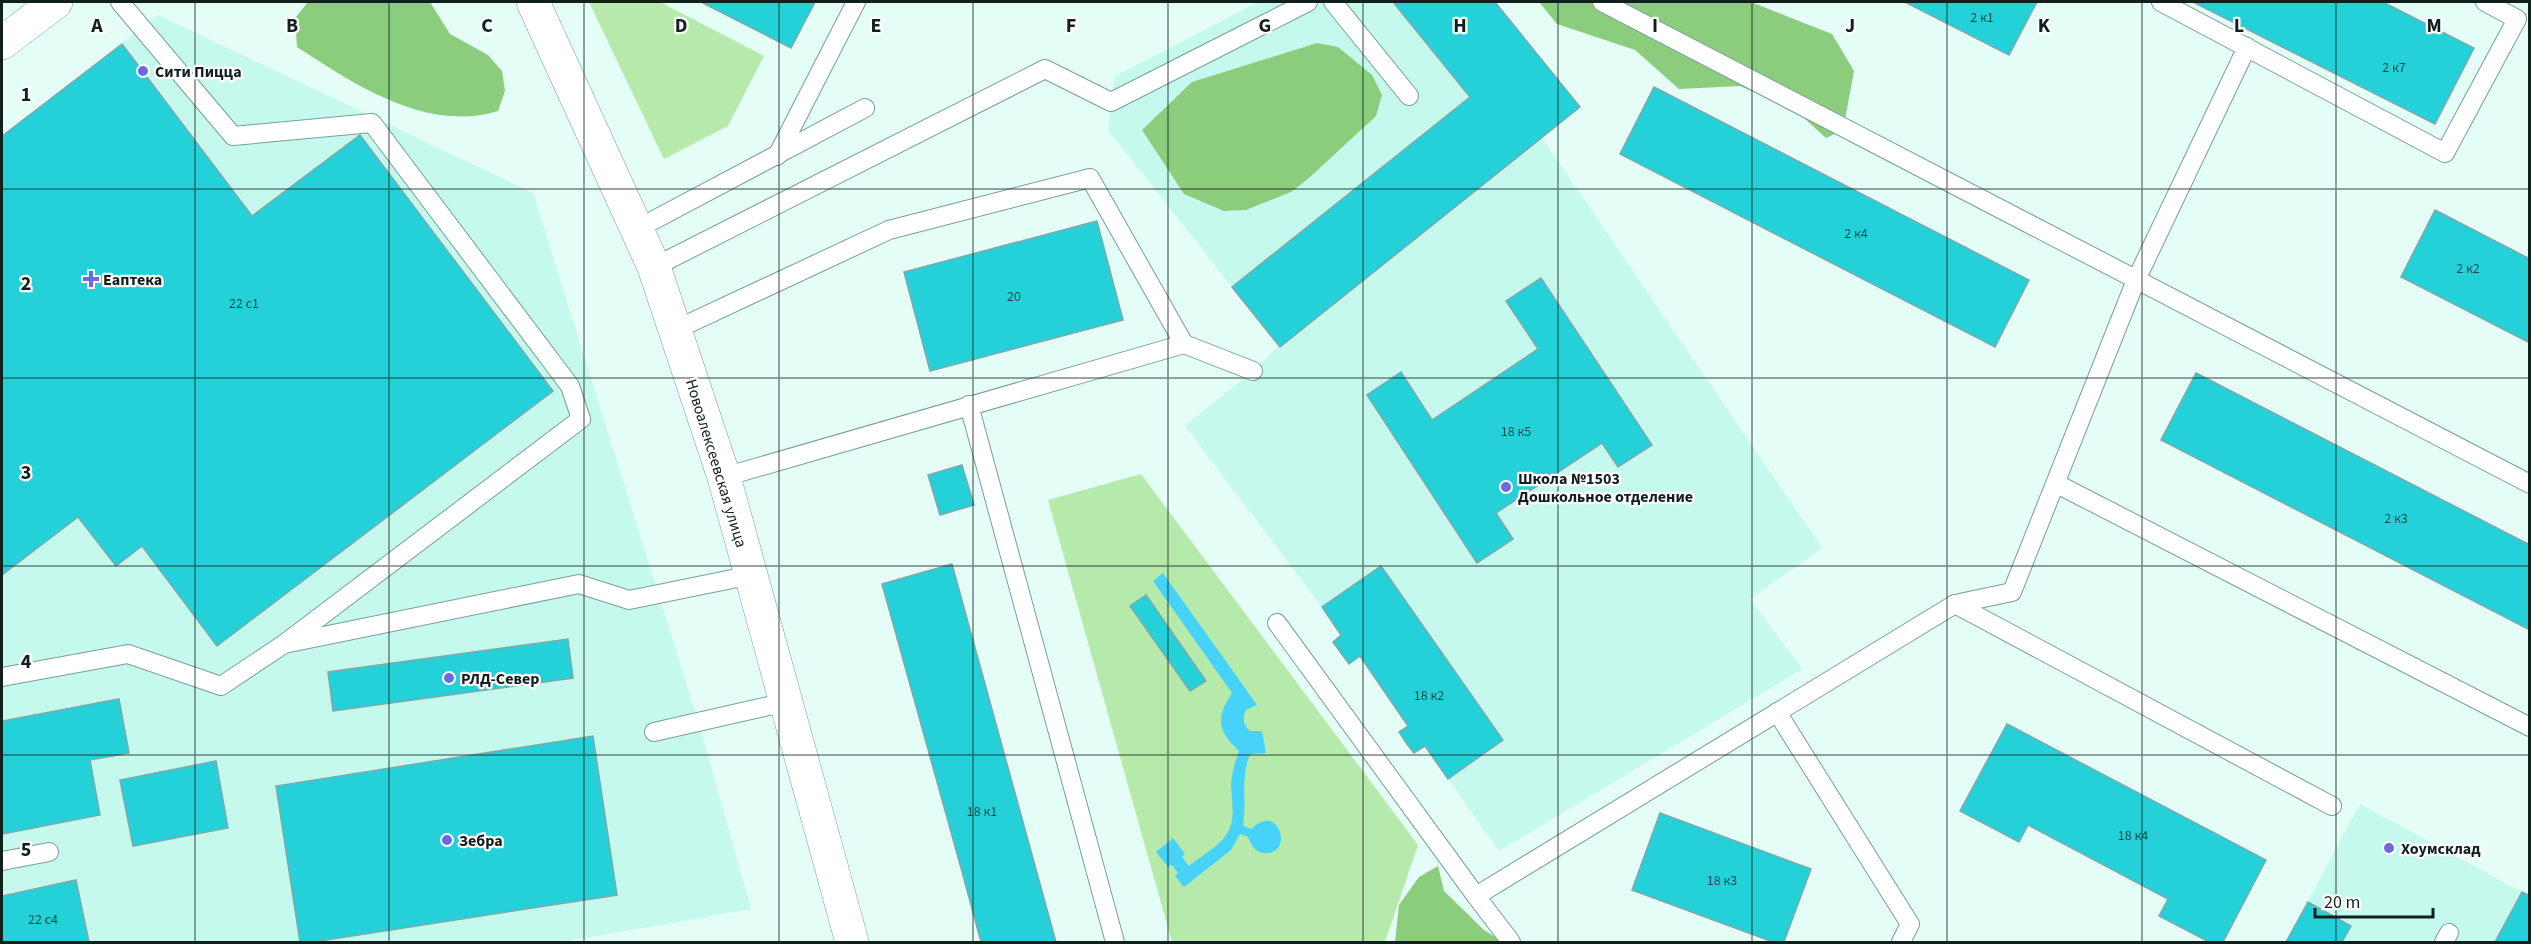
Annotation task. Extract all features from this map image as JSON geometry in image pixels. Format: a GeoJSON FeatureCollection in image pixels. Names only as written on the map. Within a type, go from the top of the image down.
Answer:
{"type":"FeatureCollection","features":[{"type":"Feature","properties":{"kind":"street"},"geometry":{"type":"LineString","coordinates":[[2,43],[56,2]]}},
{"type":"Feature","properties":{"kind":"street","name":"Новоалексеевская улица"},"geometry":{"type":"LineString","coordinates":[[533,2],[654,267],[724,477],[852,942]]}},
{"type":"Feature","properties":{"kind":"lane"},"geometry":{"type":"LineString","coordinates":[[2,676],[128,654],[221,686],[284,644],[581,418],[570,386],[372,123],[233,136],[120,2]]}},
{"type":"Feature","properties":{"kind":"lane"},"geometry":{"type":"LineString","coordinates":[[777,156],[855,2]]}},
{"type":"Feature","properties":{"kind":"lane"},"geometry":{"type":"LineString","coordinates":[[654,267],[1045,69],[1111,102],[1308,2]]}},
{"type":"Feature","properties":{"kind":"lane"},"geometry":{"type":"LineString","coordinates":[[1334,2],[1409,96]]}},
{"type":"Feature","properties":{"kind":"lane"},"geometry":{"type":"LineString","coordinates":[[1602,2],[2529,484]]}},
{"type":"Feature","properties":{"kind":"lane"},"geometry":{"type":"LineString","coordinates":[[2161,2],[2445,153],[2521,10],[2486,2]]}},
{"type":"Feature","properties":{"kind":"lane"},"geometry":{"type":"LineString","coordinates":[[1476,896],[1955,604],[2012,592],[2057,484],[2136,280],[2247,47]]}},
{"type":"Feature","properties":{"kind":"lane"},"geometry":{"type":"LineString","coordinates":[[637,229],[865,108]]}},
{"type":"Feature","properties":{"kind":"lane"},"geometry":{"type":"LineString","coordinates":[[675,330],[888,230],[1090,178],[1184,344]]}},
{"type":"Feature","properties":{"kind":"lane"},"geometry":{"type":"LineString","coordinates":[[724,477],[1184,344],[1253,371]]}},
{"type":"Feature","properties":{"kind":"lane"},"geometry":{"type":"LineString","coordinates":[[969,405],[1116,942]]}},
{"type":"Feature","properties":{"kind":"lane"},"geometry":{"type":"LineString","coordinates":[[2057,484],[2529,728]]}},
{"type":"Feature","properties":{"kind":"lane"},"geometry":{"type":"LineString","coordinates":[[284,644],[579,584],[629,600],[752,575]]}},
{"type":"Feature","properties":{"kind":"lane"},"geometry":{"type":"LineString","coordinates":[[1955,604],[2332,806]]}},
{"type":"Feature","properties":{"kind":"lane"},"geometry":{"type":"LineString","coordinates":[[1277,623],[1511,942]]}},
{"type":"Feature","properties":{"kind":"lane"},"geometry":{"type":"LineString","coordinates":[[654,732],[786,702]]}},
{"type":"Feature","properties":{"kind":"lane"},"geometry":{"type":"LineString","coordinates":[[1777,712],[1910,924],[1901,942]]}},
{"type":"Feature","properties":{"kind":"lane"},"geometry":{"type":"LineString","coordinates":[[2,861],[49,852]]}},
{"type":"Feature","properties":{"kind":"shaded area","name":"Школа №1503 Дошкольное отделение"},"geometry":{"type":"Polygon","coordinates":[[[1258,2],[1495,2],[1580,107],[1542,138],[1822,548],[1750,599],[1802,669],[1499,851],[1448,779],[1503,740],[1381,566],[1322,607],[1185,426],[1253,371],[1279,346],[1108,130],[1114,77],[1258,2]]]}},
{"type":"Feature","properties":{"kind":"shaded area"},"geometry":{"type":"Polygon","coordinates":[[[158,15],[533,193],[698,721],[751,909],[563,942],[2,942],[2,136],[158,15]]]}},
{"type":"Feature","properties":{"kind":"shaded area","name":"Хоумсклад"},"geometry":{"type":"Polygon","coordinates":[[[2360,804],[2529,896],[2529,942],[2286,942],[2360,804]]]}},
{"type":"Feature","properties":{"kind":"green space"},"geometry":{"type":"Polygon","coordinates":[[[308,2],[430,2],[450,34],[488,55],[502,71],[505,91],[498,111],[471,116],[444,115],[418,110],[392,101],[342,76],[297,47],[295,18],[308,2]]]}},
{"type":"Feature","properties":{"kind":"green space"},"geometry":{"type":"Polygon","coordinates":[[[589,2],[660,2],[764,56],[728,126],[664,159],[589,2]]]}},
{"type":"Feature","properties":{"kind":"green space"},"geometry":{"type":"Polygon","coordinates":[[[1539,2],[1751,2],[1832,34],[1854,71],[1843,130],[1826,138],[1795,110],[1740,86],[1679,89],[1635,50],[1557,24],[1539,2]]]}},
{"type":"Feature","properties":{"kind":"green space"},"geometry":{"type":"Polygon","coordinates":[[[1317,43],[1338,47],[1372,75],[1382,95],[1376,116],[1291,192],[1246,210],[1224,211],[1184,194],[1142,130],[1192,82],[1317,43]]]}},
{"type":"Feature","properties":{"kind":"green space"},"geometry":{"type":"Polygon","coordinates":[[[1141,474],[1418,845],[1385,942],[1172,942],[1048,500],[1141,474]]]}},
{"type":"Feature","properties":{"kind":"green space"},"geometry":{"type":"Polygon","coordinates":[[[1438,866],[1444,891],[1484,930],[1503,942],[1395,942],[1399,905],[1419,877],[1438,866]]]}},
{"type":"Feature","properties":{"kind":"water"},"geometry":{"type":"Polygon","coordinates":[[[1163,573],[1257,705],[1246,710],[1244,721],[1250,731],[1262,731],[1266,753],[1250,754],[1247,763],[1244,781],[1243,826],[1251,829],[1261,822],[1270,821],[1276,825],[1281,840],[1279,847],[1273,852],[1263,853],[1255,849],[1248,837],[1240,834],[1231,850],[1184,887],[1175,876],[1178,873],[1172,865],[1168,867],[1156,852],[1173,838],[1185,854],[1182,857],[1189,866],[1211,850],[1228,833],[1232,819],[1231,784],[1239,751],[1226,737],[1221,724],[1223,709],[1232,693],[1153,581],[1163,573]]]}},
{"type":"Feature","properties":{"kind":"building"},"geometry":{"type":"Polygon","coordinates":[[[701,2],[815,2],[791,48],[701,2]]]}},
{"type":"Feature","properties":{"kind":"building"},"geometry":{"type":"Polygon","coordinates":[[[1393,2],[1495,2],[1580,107],[1280,347],[1232,287],[1470,97],[1393,2]]]}},
{"type":"Feature","properties":{"kind":"building"},"geometry":{"type":"Polygon","coordinates":[[[1905,2],[2037,2],[2009,55],[1905,2]]]}},
{"type":"Feature","properties":{"kind":"building"},"geometry":{"type":"Polygon","coordinates":[[[2193,2],[2383,2],[2474,48],[2435,124],[2193,2]]]}},
{"type":"Feature","properties":{"kind":"building"},"geometry":{"type":"Polygon","coordinates":[[[122,44],[252,216],[360,135],[553,391],[217,646],[142,546],[116,566],[78,517],[2,575],[2,136],[122,44]]]}},
{"type":"Feature","properties":{"kind":"building"},"geometry":{"type":"Polygon","coordinates":[[[1654,87],[2029,280],[1995,347],[1620,154],[1654,87]]]}},
{"type":"Feature","properties":{"kind":"building"},"geometry":{"type":"Polygon","coordinates":[[[2435,210],[2530,259],[2530,343],[2401,277],[2435,210]]]}},
{"type":"Feature","properties":{"kind":"building"},"geometry":{"type":"Polygon","coordinates":[[[1097,221],[1123,320],[930,371],[904,272],[1097,221]]]}},
{"type":"Feature","properties":{"kind":"building"},"geometry":{"type":"Polygon","coordinates":[[[1541,278],[1652,445],[1618,467],[1602,443],[1496,513],[1513,539],[1477,563],[1367,395],[1401,372],[1432,420],[1538,349],[1506,301],[1541,278]]]}},
{"type":"Feature","properties":{"kind":"building"},"geometry":{"type":"Polygon","coordinates":[[[2196,373],[2530,545],[2530,630],[2161,440],[2196,373]]]}},
{"type":"Feature","properties":{"kind":"building"},"geometry":{"type":"Polygon","coordinates":[[[962,465],[974,505],[940,515],[928,475],[962,465]]]}},
{"type":"Feature","properties":{"kind":"building"},"geometry":{"type":"Polygon","coordinates":[[[952,564],[1056,942],[981,942],[882,584],[952,564]]]}},
{"type":"Feature","properties":{"kind":"building"},"geometry":{"type":"Polygon","coordinates":[[[1381,566],[1503,740],[1448,779],[1425,746],[1414,753],[1407,744],[1399,732],[1408,726],[1360,656],[1349,664],[1333,642],[1341,635],[1322,607],[1381,566]]]}},
{"type":"Feature","properties":{"kind":"building"},"geometry":{"type":"Polygon","coordinates":[[[1146,595],[1206,681],[1190,691],[1130,606],[1146,595]]]}},
{"type":"Feature","properties":{"kind":"building"},"geometry":{"type":"Polygon","coordinates":[[[568,639],[573,678],[333,711],[328,672],[568,639]]]}},
{"type":"Feature","properties":{"kind":"building"},"geometry":{"type":"Polygon","coordinates":[[[119,699],[129,753],[90,760],[100,815],[2,834],[2,721],[119,699]]]}},
{"type":"Feature","properties":{"kind":"building"},"geometry":{"type":"Polygon","coordinates":[[[2007,724],[2266,860],[2223,942],[2209,942],[2159,916],[2168,899],[2028,825],[2019,842],[1960,811],[2007,724]]]}},
{"type":"Feature","properties":{"kind":"building","name":"Зебра"},"geometry":{"type":"Polygon","coordinates":[[[593,736],[617,895],[313,942],[300,942],[276,786],[593,736]]]}},
{"type":"Feature","properties":{"kind":"building"},"geometry":{"type":"Polygon","coordinates":[[[216,761],[228,828],[133,846],[120,780],[216,761]]]}},
{"type":"Feature","properties":{"kind":"building"},"geometry":{"type":"Polygon","coordinates":[[[1660,813],[1811,869],[1784,942],[1773,942],[1632,890],[1660,813]]]}},
{"type":"Feature","properties":{"kind":"building"},"geometry":{"type":"Polygon","coordinates":[[[76,880],[89,942],[2,942],[2,896],[76,880]]]}},
{"type":"Feature","properties":{"kind":"building"},"geometry":{"type":"Polygon","coordinates":[[[2522,892],[2530,896],[2530,942],[2495,942],[2522,892]]]}},
{"type":"Feature","properties":{"kind":"building"},"geometry":{"type":"Polygon","coordinates":[[[2308,902],[2351,926],[2342,942],[2286,942],[2308,902]]]}},
{"type":"Feature","properties":{"kind":"place","name":"Сити Пицца"},"geometry":{"type":"Point","coordinates":[143,71]}},
{"type":"Feature","properties":{"kind":"place","name":"Еаптека"},"geometry":{"type":"Point","coordinates":[91,279]}},
{"type":"Feature","properties":{"kind":"place","name":"Школа №1503 Дошкольное отделение"},"geometry":{"type":"Point","coordinates":[1506,487]}},
{"type":"Feature","properties":{"kind":"place","name":"РЛД-Север"},"geometry":{"type":"Point","coordinates":[449,678]}},
{"type":"Feature","properties":{"kind":"place","name":"Зебра"},"geometry":{"type":"Point","coordinates":[447,840]}},
{"type":"Feature","properties":{"kind":"place","name":"Хоумсклад"},"geometry":{"type":"Point","coordinates":[2389,848]}}]}
